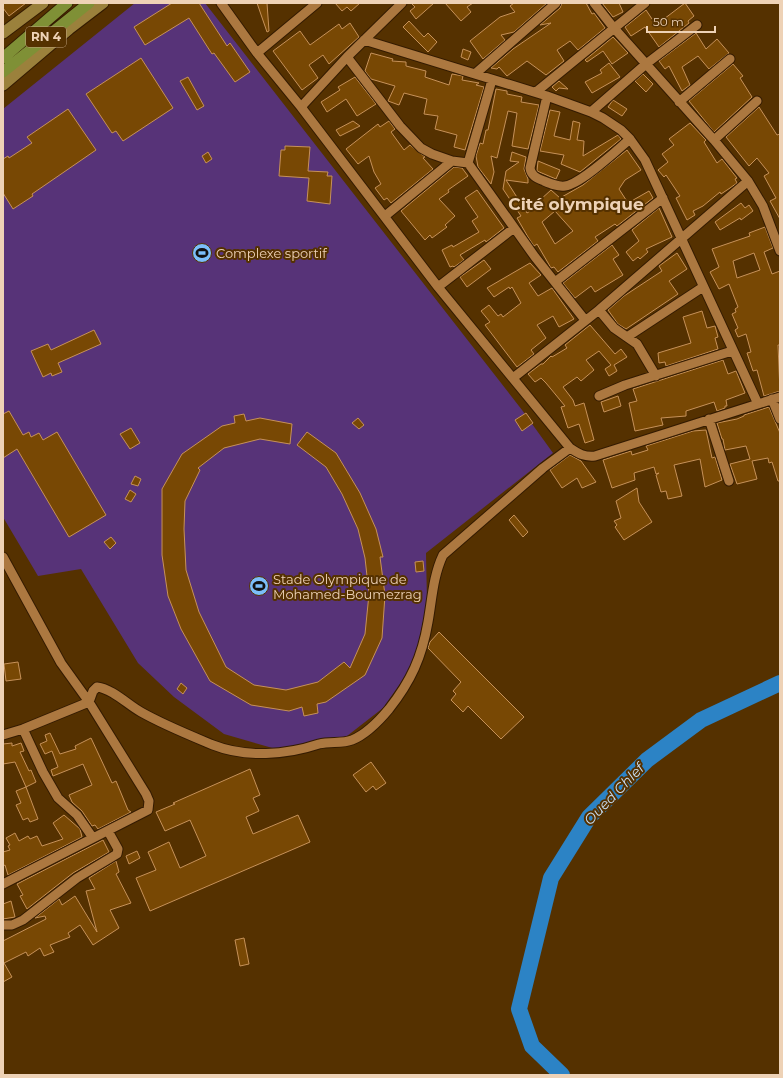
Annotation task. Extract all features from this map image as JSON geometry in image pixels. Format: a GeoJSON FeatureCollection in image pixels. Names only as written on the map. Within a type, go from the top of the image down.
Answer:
{"type":"FeatureCollection","features":[{"type":"Feature","properties":{"kind":"highway","name":"RN 4"},"geometry":{"type":"LineString","coordinates":[[3,58],[67,3]]}},
{"type":"Feature","properties":{"kind":"highway","name":"RN 4"},"geometry":{"type":"LineString","coordinates":[[3,72],[89,3]]}},
{"type":"Feature","properties":{"kind":"main road"},"geometry":{"type":"LineString","coordinates":[[3,33],[43,3]]}},
{"type":"Feature","properties":{"kind":"main road"},"geometry":{"type":"LineString","coordinates":[[3,85],[68,29],[103,3]]}},
{"type":"Feature","properties":{"kind":"street"},"geometry":{"type":"LineString","coordinates":[[221,3],[257,53],[301,107],[438,287],[570,448],[582,456],[595,456],[776,398],[780,419]]}},
{"type":"Feature","properties":{"kind":"street"},"geometry":{"type":"LineString","coordinates":[[257,53],[317,3]]}},
{"type":"Feature","properties":{"kind":"street"},"geometry":{"type":"LineString","coordinates":[[301,107],[347,57],[402,3]]}},
{"type":"Feature","properties":{"kind":"street"},"geometry":{"type":"LineString","coordinates":[[474,74],[556,3]]}},
{"type":"Feature","properties":{"kind":"street"},"geometry":{"type":"LineString","coordinates":[[594,3],[613,27],[714,140],[748,181],[777,232],[780,251]]}},
{"type":"Feature","properties":{"kind":"street"},"geometry":{"type":"LineString","coordinates":[[536,92],[613,27],[645,3]]}},
{"type":"Feature","properties":{"kind":"street"},"geometry":{"type":"LineString","coordinates":[[591,112],[646,64],[697,25]]}},
{"type":"Feature","properties":{"kind":"street"},"geometry":{"type":"LineString","coordinates":[[364,40],[492,80],[536,92],[591,112],[615,126],[630,139],[645,160],[681,236],[732,351],[758,404]]}},
{"type":"Feature","properties":{"kind":"street"},"geometry":{"type":"LineString","coordinates":[[347,57],[400,126],[421,148],[427,152],[452,161],[468,163],[514,228],[585,320]]}},
{"type":"Feature","properties":{"kind":"street"},"geometry":{"type":"LineString","coordinates":[[679,102],[730,59]]}},
{"type":"Feature","properties":{"kind":"street"},"geometry":{"type":"LineString","coordinates":[[468,163],[492,80]]}},
{"type":"Feature","properties":{"kind":"street"},"geometry":{"type":"LineString","coordinates":[[547,96],[530,168],[532,175],[536,178],[560,187],[572,185],[600,165],[630,139]]}},
{"type":"Feature","properties":{"kind":"street"},"geometry":{"type":"LineString","coordinates":[[714,140],[757,101]]}},
{"type":"Feature","properties":{"kind":"street"},"geometry":{"type":"LineString","coordinates":[[385,216],[452,161]]}},
{"type":"Feature","properties":{"kind":"street"},"geometry":{"type":"LineString","coordinates":[[513,378],[599,310],[681,236],[748,181]]}},
{"type":"Feature","properties":{"kind":"street"},"geometry":{"type":"LineString","coordinates":[[555,282],[663,198]]}},
{"type":"Feature","properties":{"kind":"street"},"geometry":{"type":"LineString","coordinates":[[438,287],[514,228]]}},
{"type":"Feature","properties":{"kind":"street"},"geometry":{"type":"LineString","coordinates":[[627,337],[703,287]]}},
{"type":"Feature","properties":{"kind":"street"},"geometry":{"type":"LineString","coordinates":[[599,310],[614,328],[642,350],[656,376]]}},
{"type":"Feature","properties":{"kind":"street"},"geometry":{"type":"LineString","coordinates":[[599,396],[732,351]]}},
{"type":"Feature","properties":{"kind":"street"},"geometry":{"type":"LineString","coordinates":[[709,419],[729,480]]}},
{"type":"Feature","properties":{"kind":"street"},"geometry":{"type":"LineString","coordinates":[[3,735],[23,730],[89,702],[95,688],[100,687],[141,712],[184,733],[230,750],[283,753],[324,743],[352,740],[364,733],[382,718],[400,695],[415,671],[423,650],[435,579],[443,555],[533,477],[570,448]]}},
{"type":"Feature","properties":{"kind":"street"},"geometry":{"type":"LineString","coordinates":[[3,557],[61,663],[89,702],[150,801],[148,810],[3,884]]}},
{"type":"Feature","properties":{"kind":"street"},"geometry":{"type":"LineString","coordinates":[[23,730],[43,772],[58,798],[77,815],[93,838]]}},
{"type":"Feature","properties":{"kind":"street"},"geometry":{"type":"LineString","coordinates":[[3,925],[12,926],[23,920],[77,878],[117,854],[118,849],[108,831]]}},
{"type":"Feature","properties":{"kind":"shaded area","name":"Complexe sportif"},"geometry":{"type":"Polygon","coordinates":[[[135,3],[205,3],[522,410],[553,453],[426,553],[427,603],[414,664],[383,708],[347,736],[283,751],[224,734],[174,697],[138,663],[81,569],[38,576],[3,517],[3,109],[135,3]]]}},
{"type":"Feature","properties":{"kind":"building"},"geometry":{"type":"Polygon","coordinates":[[[3,3],[26,3],[9,16],[3,8],[3,3]]]}},
{"type":"Feature","properties":{"kind":"building"},"geometry":{"type":"Polygon","coordinates":[[[172,3],[199,3],[227,46],[230,43],[250,72],[235,82],[214,53],[212,54],[189,18],[145,45],[134,27],[172,3]]]}},
{"type":"Feature","properties":{"kind":"building"},"geometry":{"type":"Polygon","coordinates":[[[257,3],[267,3],[269,31],[267,32],[257,3]]]}},
{"type":"Feature","properties":{"kind":"building"},"geometry":{"type":"Polygon","coordinates":[[[335,3],[360,3],[351,11],[347,7],[342,11],[335,3]]]}},
{"type":"Feature","properties":{"kind":"building"},"geometry":{"type":"Polygon","coordinates":[[[411,3],[434,3],[416,19],[410,11],[415,7],[411,3]]]}},
{"type":"Feature","properties":{"kind":"building"},"geometry":{"type":"Polygon","coordinates":[[[445,3],[473,3],[467,7],[471,12],[461,21],[445,3]]]}},
{"type":"Feature","properties":{"kind":"building"},"geometry":{"type":"Polygon","coordinates":[[[514,3],[547,3],[514,32],[501,35],[505,40],[483,59],[470,41],[500,17],[515,12],[510,6],[514,3]]]}},
{"type":"Feature","properties":{"kind":"building"},"geometry":{"type":"Polygon","coordinates":[[[562,3],[586,3],[592,14],[594,13],[605,28],[578,50],[570,41],[557,50],[564,61],[546,75],[527,61],[507,76],[499,67],[497,69],[491,68],[513,49],[551,23],[540,25],[560,8],[562,3]]]}},
{"type":"Feature","properties":{"kind":"building"},"geometry":{"type":"Polygon","coordinates":[[[602,3],[619,3],[623,12],[613,17],[602,3]]]}},
{"type":"Feature","properties":{"kind":"building"},"geometry":{"type":"Polygon","coordinates":[[[685,3],[694,16],[688,21],[689,23],[659,47],[645,27],[631,36],[625,27],[646,10],[656,25],[685,3]]]}},
{"type":"Feature","properties":{"kind":"building"},"geometry":{"type":"Polygon","coordinates":[[[409,21],[424,37],[428,33],[437,42],[428,52],[403,27],[409,21]]]}},
{"type":"Feature","properties":{"kind":"building"},"geometry":{"type":"Polygon","coordinates":[[[350,23],[359,37],[329,64],[323,55],[309,65],[318,78],[302,90],[273,51],[300,31],[310,45],[339,24],[342,29],[350,23]]]}},
{"type":"Feature","properties":{"kind":"building"},"geometry":{"type":"Polygon","coordinates":[[[696,33],[706,49],[717,39],[729,53],[709,69],[698,56],[682,67],[690,85],[682,91],[669,66],[665,69],[659,61],[696,33]]]}},
{"type":"Feature","properties":{"kind":"building"},"geometry":{"type":"Polygon","coordinates":[[[613,37],[628,53],[612,64],[603,51],[587,62],[585,60],[613,37]]]}},
{"type":"Feature","properties":{"kind":"building"},"geometry":{"type":"Polygon","coordinates":[[[463,49],[471,52],[468,60],[461,57],[463,49]]]}},
{"type":"Feature","properties":{"kind":"building"},"geometry":{"type":"Polygon","coordinates":[[[371,53],[393,59],[392,61],[406,62],[406,66],[426,71],[425,77],[449,85],[452,74],[463,76],[462,80],[479,83],[476,85],[484,87],[465,150],[454,147],[457,135],[435,129],[438,116],[424,114],[427,99],[404,93],[399,105],[388,101],[395,86],[371,79],[365,71],[371,53]]]}},
{"type":"Feature","properties":{"kind":"building"},"geometry":{"type":"Polygon","coordinates":[[[141,58],[173,108],[123,141],[116,131],[112,133],[86,94],[141,58]]]}},
{"type":"Feature","properties":{"kind":"building"},"geometry":{"type":"Polygon","coordinates":[[[609,63],[620,77],[592,93],[585,82],[602,73],[600,70],[609,63]]]}},
{"type":"Feature","properties":{"kind":"building"},"geometry":{"type":"Polygon","coordinates":[[[733,64],[743,76],[740,78],[752,97],[714,132],[689,101],[733,64]]]}},
{"type":"Feature","properties":{"kind":"building"},"geometry":{"type":"Polygon","coordinates":[[[643,74],[653,84],[646,92],[635,81],[643,74]]]}},
{"type":"Feature","properties":{"kind":"building"},"geometry":{"type":"Polygon","coordinates":[[[188,77],[204,106],[197,110],[180,81],[188,77]]]}},
{"type":"Feature","properties":{"kind":"building"},"geometry":{"type":"Polygon","coordinates":[[[355,77],[376,104],[357,116],[346,99],[327,112],[321,102],[340,90],[338,87],[355,77]]]}},
{"type":"Feature","properties":{"kind":"building"},"geometry":{"type":"Polygon","coordinates":[[[559,81],[568,89],[559,88],[556,91],[552,87],[559,81]]]}},
{"type":"Feature","properties":{"kind":"building"},"geometry":{"type":"Polygon","coordinates":[[[496,89],[507,91],[507,94],[522,97],[521,102],[539,105],[528,149],[512,146],[517,113],[508,111],[497,158],[491,156],[494,172],[491,184],[478,167],[476,156],[480,143],[483,144],[486,130],[488,130],[496,89]]]}},
{"type":"Feature","properties":{"kind":"building"},"geometry":{"type":"Polygon","coordinates":[[[613,100],[627,109],[622,116],[608,107],[613,100]]]}},
{"type":"Feature","properties":{"kind":"building"},"geometry":{"type":"Polygon","coordinates":[[[759,107],[777,135],[780,134],[780,219],[770,201],[776,198],[764,176],[769,173],[757,158],[749,166],[726,137],[759,107]]]}},
{"type":"Feature","properties":{"kind":"building"},"geometry":{"type":"Polygon","coordinates":[[[68,109],[96,150],[32,194],[33,196],[13,209],[3,193],[3,159],[8,156],[9,158],[32,143],[27,137],[68,109]]]}},
{"type":"Feature","properties":{"kind":"building"},"geometry":{"type":"Polygon","coordinates":[[[550,110],[560,112],[554,136],[570,140],[573,121],[580,123],[577,140],[584,141],[583,156],[618,135],[621,139],[580,172],[561,164],[564,155],[540,151],[550,110]]]}},
{"type":"Feature","properties":{"kind":"building"},"geometry":{"type":"Polygon","coordinates":[[[353,121],[360,126],[340,136],[336,130],[353,121]]]}},
{"type":"Feature","properties":{"kind":"building"},"geometry":{"type":"Polygon","coordinates":[[[389,121],[395,129],[391,132],[404,150],[410,145],[425,157],[423,158],[433,169],[391,203],[387,198],[384,200],[375,188],[381,184],[374,172],[369,156],[358,164],[346,149],[378,124],[380,127],[389,121]]]}},
{"type":"Feature","properties":{"kind":"building"},"geometry":{"type":"Polygon","coordinates":[[[690,123],[706,140],[704,142],[717,163],[722,159],[737,178],[735,179],[737,183],[721,194],[720,192],[703,206],[693,211],[695,215],[687,220],[676,198],[680,196],[666,175],[664,177],[658,170],[668,162],[662,154],[674,145],[669,139],[690,123]]]}},
{"type":"Feature","properties":{"kind":"building"},"geometry":{"type":"Polygon","coordinates":[[[285,146],[310,147],[308,171],[328,172],[327,176],[332,176],[330,204],[307,201],[309,178],[279,176],[281,150],[285,150],[285,146]]]}},
{"type":"Feature","properties":{"kind":"building"},"geometry":{"type":"Polygon","coordinates":[[[627,150],[641,170],[625,180],[619,189],[628,203],[649,191],[653,198],[617,226],[615,224],[595,237],[598,241],[558,272],[554,267],[551,268],[537,244],[534,246],[528,237],[517,218],[521,216],[503,189],[506,171],[519,162],[510,161],[512,152],[526,157],[524,169],[528,183],[506,180],[527,213],[543,203],[540,200],[551,190],[560,198],[583,185],[627,150]],[[555,211],[542,222],[555,244],[573,231],[555,211]]]}},
{"type":"Feature","properties":{"kind":"building"},"geometry":{"type":"Polygon","coordinates":[[[208,152],[212,159],[206,163],[202,156],[208,152]]]}},
{"type":"Feature","properties":{"kind":"building"},"geometry":{"type":"Polygon","coordinates":[[[538,161],[560,170],[556,179],[537,171],[538,161]]]}},
{"type":"Feature","properties":{"kind":"building"},"geometry":{"type":"Polygon","coordinates":[[[454,167],[462,168],[468,176],[448,190],[449,192],[439,199],[455,216],[445,225],[447,227],[432,238],[430,235],[425,240],[401,211],[454,167]]]}},
{"type":"Feature","properties":{"kind":"building"},"geometry":{"type":"Polygon","coordinates":[[[477,190],[504,228],[486,242],[485,240],[460,255],[464,260],[454,267],[450,267],[442,250],[452,245],[453,247],[479,232],[472,221],[478,217],[465,198],[477,190]]]}},
{"type":"Feature","properties":{"kind":"building"},"geometry":{"type":"Polygon","coordinates":[[[741,203],[745,208],[749,205],[753,211],[741,220],[740,218],[720,230],[715,222],[741,203]]]}},
{"type":"Feature","properties":{"kind":"building"},"geometry":{"type":"Polygon","coordinates":[[[659,208],[672,237],[646,249],[648,252],[640,259],[638,257],[633,261],[626,252],[639,241],[632,230],[659,208]]]}},
{"type":"Feature","properties":{"kind":"building"},"geometry":{"type":"Polygon","coordinates":[[[765,227],[773,248],[764,252],[772,274],[780,271],[780,345],[778,345],[780,391],[764,396],[757,370],[753,371],[747,353],[751,352],[746,334],[738,337],[735,330],[738,328],[732,314],[736,312],[735,309],[738,307],[729,284],[719,289],[710,272],[719,267],[712,249],[750,236],[749,233],[765,227]],[[754,253],[733,261],[737,278],[760,270],[754,253]]]}},
{"type":"Feature","properties":{"kind":"building"},"geometry":{"type":"Polygon","coordinates":[[[612,245],[619,255],[613,259],[623,275],[595,292],[591,286],[575,298],[563,283],[612,245]]]}},
{"type":"Feature","properties":{"kind":"building"},"geometry":{"type":"Polygon","coordinates":[[[677,253],[687,269],[669,281],[678,294],[626,329],[618,324],[608,310],[624,296],[662,271],[659,266],[677,253]]]}},
{"type":"Feature","properties":{"kind":"building"},"geometry":{"type":"Polygon","coordinates":[[[484,260],[491,269],[467,287],[460,277],[484,260]]]}},
{"type":"Feature","properties":{"kind":"building"},"geometry":{"type":"Polygon","coordinates":[[[530,263],[541,275],[529,283],[538,296],[552,288],[574,319],[559,327],[553,316],[537,325],[546,338],[531,350],[534,354],[517,367],[485,325],[490,322],[481,311],[489,305],[498,316],[501,314],[503,317],[521,303],[512,287],[510,289],[509,287],[494,297],[487,288],[530,263]]]}},
{"type":"Feature","properties":{"kind":"building"},"geometry":{"type":"Polygon","coordinates":[[[702,311],[707,328],[715,326],[718,337],[715,338],[718,349],[666,366],[665,362],[659,363],[658,353],[691,343],[683,317],[702,311]]]}},
{"type":"Feature","properties":{"kind":"building"},"geometry":{"type":"Polygon","coordinates":[[[590,325],[615,354],[621,349],[627,357],[614,365],[617,371],[609,376],[605,369],[611,365],[599,351],[586,360],[594,370],[581,381],[577,377],[563,387],[573,400],[575,406],[584,403],[594,440],[585,443],[579,424],[568,428],[561,407],[565,406],[546,383],[541,378],[535,382],[528,374],[543,364],[551,356],[552,357],[567,348],[565,345],[590,325]]]}},
{"type":"Feature","properties":{"kind":"building"},"geometry":{"type":"Polygon","coordinates":[[[94,330],[101,344],[58,363],[62,372],[52,376],[51,373],[43,377],[31,351],[48,344],[51,350],[94,330]]]}},
{"type":"Feature","properties":{"kind":"building"},"geometry":{"type":"Polygon","coordinates":[[[723,360],[728,374],[736,371],[745,393],[726,400],[727,406],[717,411],[714,402],[686,411],[686,416],[661,418],[663,425],[635,431],[629,403],[637,401],[633,389],[723,360]]]}},
{"type":"Feature","properties":{"kind":"building"},"geometry":{"type":"Polygon","coordinates":[[[618,396],[621,406],[604,412],[601,402],[618,396]]]}},
{"type":"Feature","properties":{"kind":"building"},"geometry":{"type":"Polygon","coordinates":[[[769,407],[780,433],[780,481],[778,481],[772,462],[769,463],[768,458],[752,461],[757,479],[737,484],[730,464],[750,459],[746,446],[725,450],[723,439],[717,423],[737,419],[744,415],[769,407]]]}},
{"type":"Feature","properties":{"kind":"building"},"geometry":{"type":"Polygon","coordinates":[[[9,411],[23,435],[29,432],[31,437],[39,433],[43,440],[57,432],[106,515],[69,537],[17,449],[3,458],[3,414],[9,411]]]}},
{"type":"Feature","properties":{"kind":"building"},"geometry":{"type":"Polygon","coordinates":[[[526,413],[533,423],[522,431],[515,420],[526,413]]]}},
{"type":"Feature","properties":{"kind":"building"},"geometry":{"type":"Polygon","coordinates":[[[244,414],[246,421],[260,418],[292,424],[290,444],[260,439],[224,448],[198,468],[200,470],[185,501],[184,529],[186,570],[199,612],[226,667],[254,685],[286,690],[318,682],[344,662],[350,668],[365,634],[369,594],[365,558],[358,529],[342,494],[326,467],[297,445],[307,432],[336,453],[360,493],[376,529],[383,557],[380,557],[385,595],[382,638],[365,675],[326,702],[317,704],[318,713],[304,716],[302,707],[289,711],[251,705],[210,681],[181,629],[168,596],[162,555],[162,489],[182,454],[222,426],[235,423],[234,416],[244,414]]]}},
{"type":"Feature","properties":{"kind":"building"},"geometry":{"type":"Polygon","coordinates":[[[358,418],[364,425],[359,429],[352,423],[358,418]]]}},
{"type":"Feature","properties":{"kind":"building"},"geometry":{"type":"Polygon","coordinates":[[[131,428],[140,443],[130,449],[120,434],[131,428]]]}},
{"type":"Feature","properties":{"kind":"building"},"geometry":{"type":"Polygon","coordinates":[[[706,430],[712,458],[715,457],[722,480],[705,487],[700,459],[674,465],[682,496],[668,499],[666,491],[661,492],[656,475],[659,473],[656,474],[654,467],[634,473],[635,480],[612,488],[603,460],[631,451],[632,455],[648,450],[646,446],[693,431],[706,430]]]}},
{"type":"Feature","properties":{"kind":"building"},"geometry":{"type":"Polygon","coordinates":[[[570,455],[581,461],[596,482],[582,488],[577,478],[562,488],[550,470],[570,455]]]}},
{"type":"Feature","properties":{"kind":"building"},"geometry":{"type":"Polygon","coordinates":[[[135,476],[141,479],[138,486],[131,484],[135,476]]]}},
{"type":"Feature","properties":{"kind":"building"},"geometry":{"type":"Polygon","coordinates":[[[637,488],[639,502],[652,522],[624,540],[615,527],[617,525],[614,521],[621,518],[616,501],[637,488]]]}},
{"type":"Feature","properties":{"kind":"building"},"geometry":{"type":"Polygon","coordinates":[[[130,490],[136,494],[131,502],[125,499],[130,490]]]}},
{"type":"Feature","properties":{"kind":"building"},"geometry":{"type":"Polygon","coordinates":[[[514,515],[528,532],[523,537],[509,520],[514,515]]]}},
{"type":"Feature","properties":{"kind":"building"},"geometry":{"type":"Polygon","coordinates":[[[111,537],[116,543],[110,549],[104,542],[111,537]]]}},
{"type":"Feature","properties":{"kind":"building"},"geometry":{"type":"Polygon","coordinates":[[[423,561],[424,571],[416,572],[415,562],[423,561]]]}},
{"type":"Feature","properties":{"kind":"building"},"geometry":{"type":"Polygon","coordinates":[[[439,632],[524,717],[501,739],[468,706],[463,712],[451,700],[456,694],[453,691],[461,682],[428,648],[430,642],[439,632]]]}},
{"type":"Feature","properties":{"kind":"building"},"geometry":{"type":"Polygon","coordinates":[[[18,662],[21,679],[6,681],[4,664],[18,662]]]}},
{"type":"Feature","properties":{"kind":"building"},"geometry":{"type":"Polygon","coordinates":[[[181,683],[187,688],[183,694],[177,689],[181,683]]]}},
{"type":"Feature","properties":{"kind":"building"},"geometry":{"type":"Polygon","coordinates":[[[50,733],[60,754],[76,749],[75,746],[91,738],[112,783],[116,781],[128,810],[131,812],[98,829],[95,825],[92,826],[82,811],[72,802],[69,795],[92,785],[83,764],[53,776],[51,770],[58,767],[52,751],[45,754],[40,744],[47,741],[45,735],[50,733]]]}},
{"type":"Feature","properties":{"kind":"building"},"geometry":{"type":"Polygon","coordinates":[[[12,743],[12,746],[21,743],[24,751],[20,752],[29,771],[31,770],[36,782],[26,787],[15,762],[3,764],[3,744],[12,743]]]}},
{"type":"Feature","properties":{"kind":"building"},"geometry":{"type":"Polygon","coordinates":[[[371,762],[386,783],[376,790],[373,786],[366,792],[353,775],[371,762]]]}},
{"type":"Feature","properties":{"kind":"building"},"geometry":{"type":"Polygon","coordinates":[[[250,769],[260,795],[253,798],[259,811],[246,817],[253,834],[298,815],[310,842],[150,911],[136,878],[156,870],[148,852],[169,842],[180,868],[206,856],[190,820],[165,831],[156,812],[250,769]]]}},
{"type":"Feature","properties":{"kind":"building"},"geometry":{"type":"Polygon","coordinates":[[[26,787],[38,819],[30,822],[28,818],[23,820],[16,805],[21,803],[16,791],[26,787]]]}},
{"type":"Feature","properties":{"kind":"building"},"geometry":{"type":"Polygon","coordinates":[[[64,815],[80,829],[82,837],[8,875],[5,865],[3,866],[3,852],[10,850],[8,846],[10,845],[6,838],[15,833],[19,841],[28,836],[30,839],[37,836],[42,846],[63,839],[53,823],[64,815]]]}},
{"type":"Feature","properties":{"kind":"building"},"geometry":{"type":"Polygon","coordinates":[[[103,840],[109,852],[73,873],[27,909],[20,896],[23,895],[17,884],[103,840]]]}},
{"type":"Feature","properties":{"kind":"building"},"geometry":{"type":"Polygon","coordinates":[[[137,851],[140,858],[129,864],[126,856],[137,851]]]}},
{"type":"Feature","properties":{"kind":"building"},"geometry":{"type":"Polygon","coordinates":[[[116,861],[119,872],[116,874],[131,903],[110,910],[119,928],[93,945],[80,925],[68,933],[70,937],[50,945],[54,952],[44,956],[40,948],[28,956],[26,952],[4,963],[12,977],[3,982],[3,941],[46,919],[45,916],[35,918],[59,899],[62,905],[75,896],[97,932],[86,891],[95,889],[89,878],[116,861]]]}},
{"type":"Feature","properties":{"kind":"building"},"geometry":{"type":"Polygon","coordinates":[[[11,901],[15,917],[3,919],[3,904],[11,901]]]}},
{"type":"Feature","properties":{"kind":"building"},"geometry":{"type":"Polygon","coordinates":[[[244,938],[249,964],[240,966],[235,940],[244,938]]]}},
{"type":"Feature","properties":{"kind":"waterway","name":"Oued Chlef"},"geometry":{"type":"LineString","coordinates":[[562,1075],[532,1046],[519,1009],[551,878],[589,817],[647,760],[701,720],[780,683]]}},
{"type":"Feature","properties":{"kind":"place","name":"Complexe sportif"},"geometry":{"type":"Point","coordinates":[202,253]}},
{"type":"Feature","properties":{"kind":"place","name":"Stade Olympique de Mohamed-Boumezrag"},"geometry":{"type":"Point","coordinates":[259,586]}},
{"type":"Feature","properties":{"kind":"district","name":"Cité olympique"},"geometry":{"type":"Point","coordinates":[576,204]}}]}
